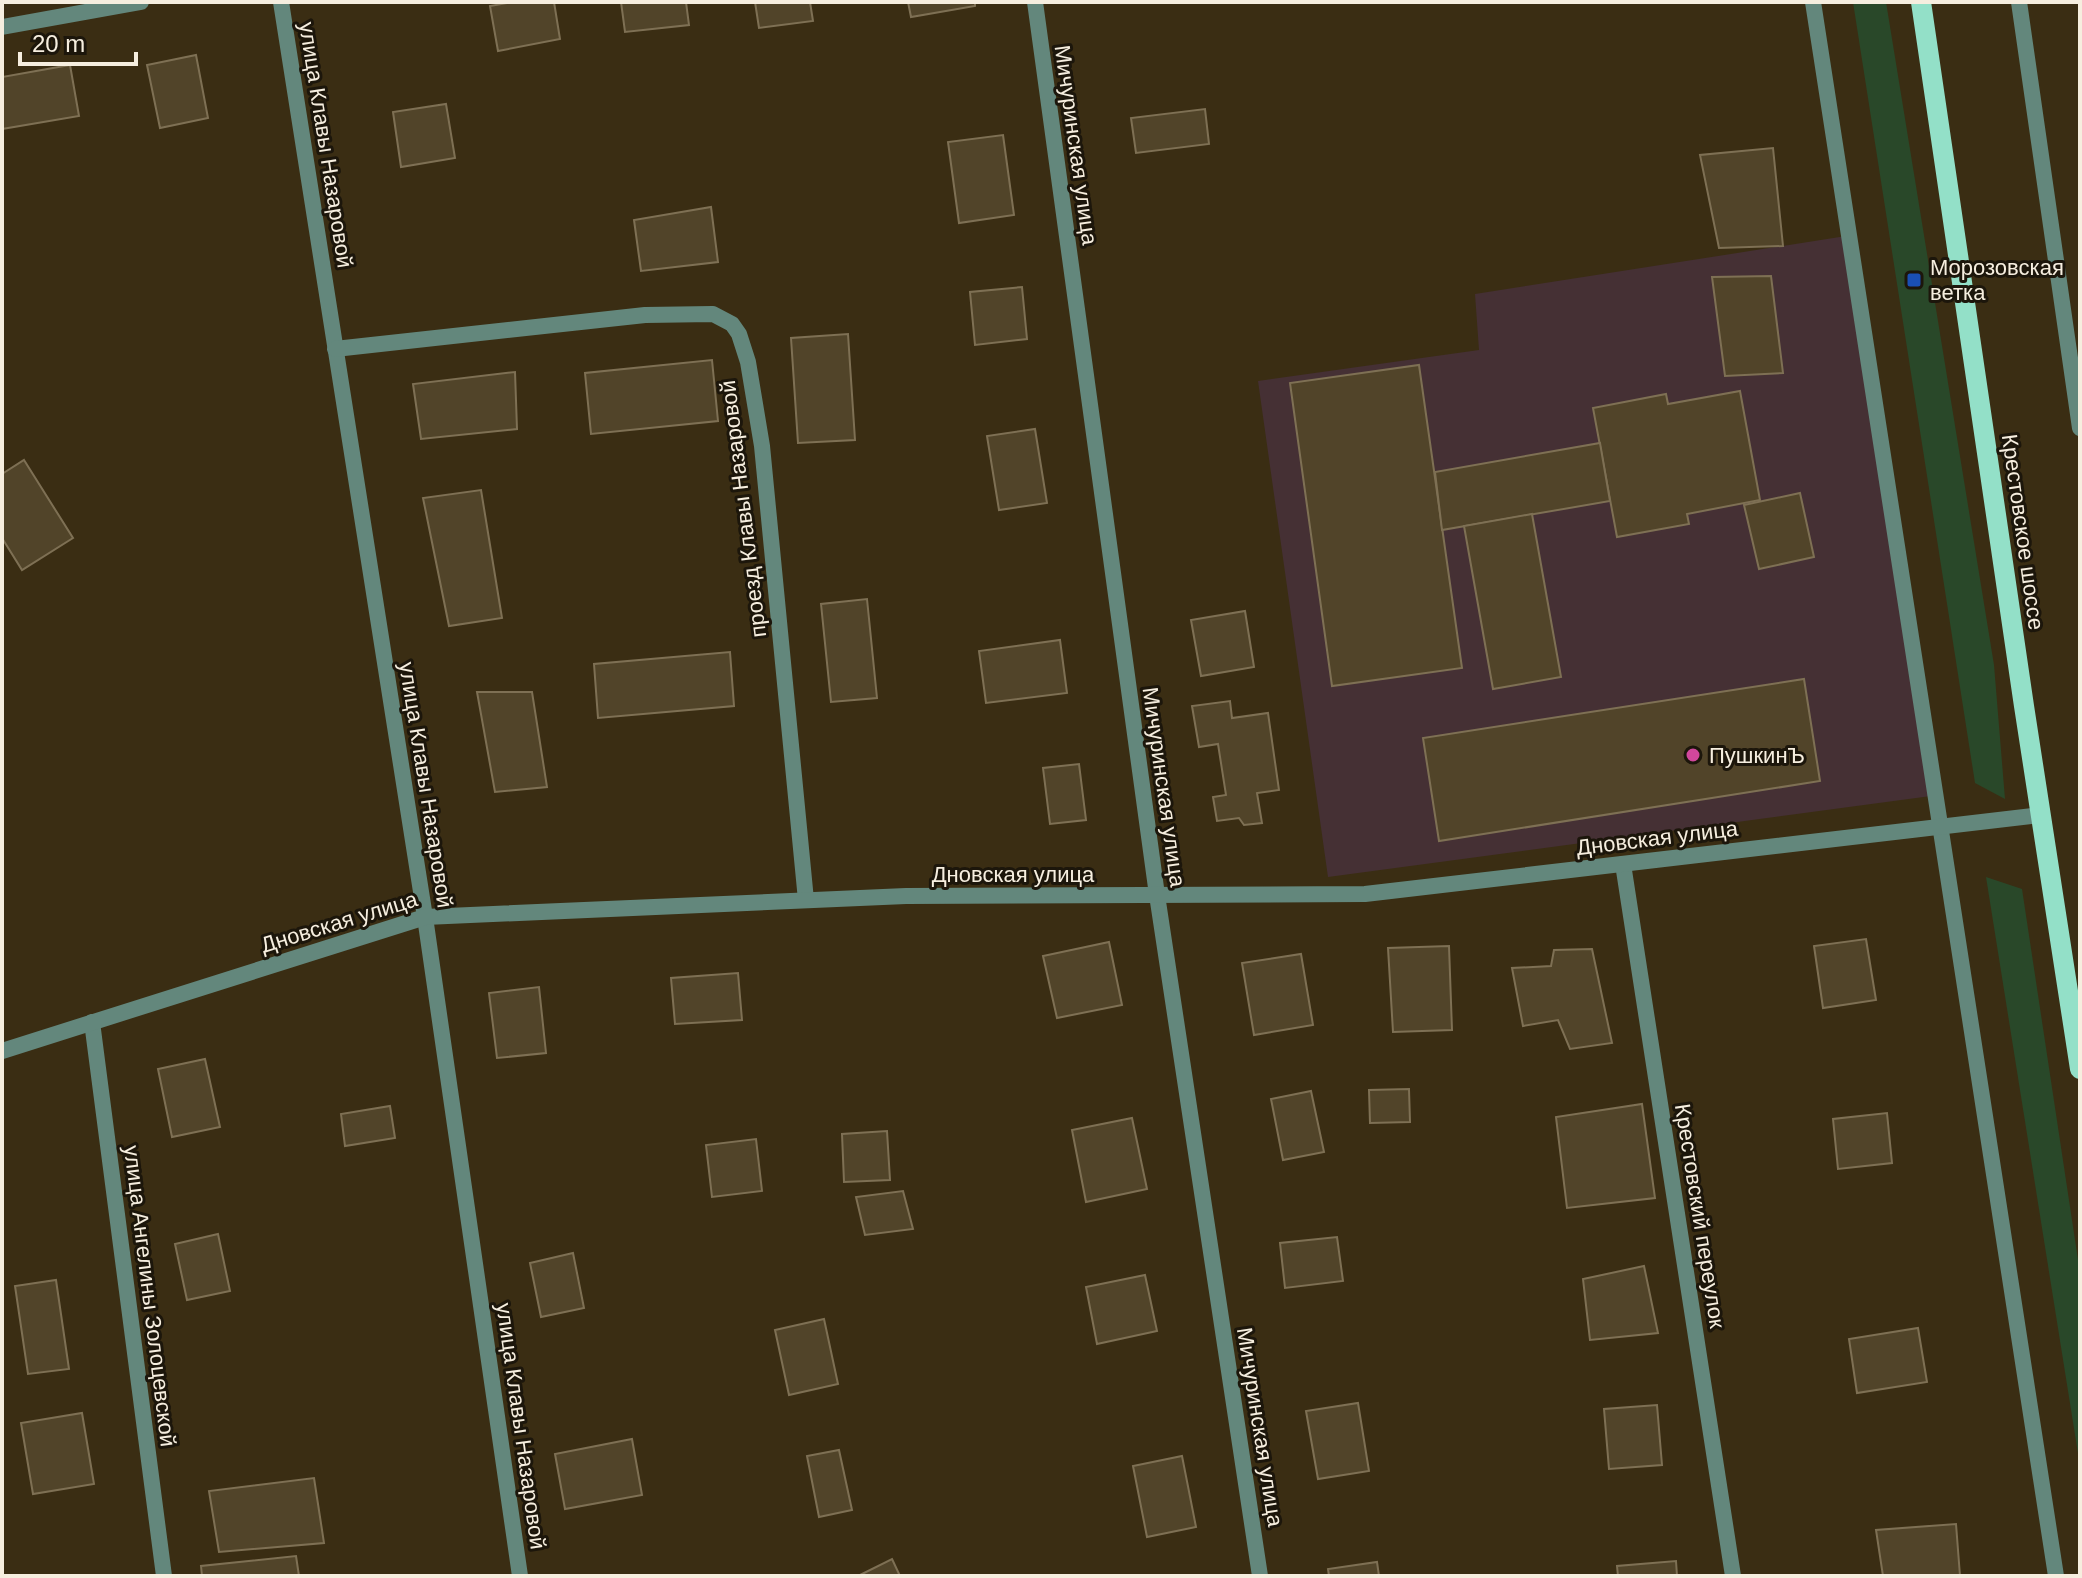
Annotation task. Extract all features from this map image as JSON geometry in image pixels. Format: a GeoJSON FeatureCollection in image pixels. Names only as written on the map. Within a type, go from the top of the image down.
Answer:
{"type":"FeatureCollection","features":[{"type":"Feature","properties":{"kind":"main road","name":"Крестовское шоссе"},"geometry":{"type":"LineString","coordinates":[[1921,2],[2080,1069]]}},
{"type":"Feature","properties":{"kind":"street"},"geometry":{"type":"LineString","coordinates":[[2,27],[141,2]]}},
{"type":"Feature","properties":{"kind":"street","name":"улица Клавы Назаровой"},"geometry":{"type":"LineString","coordinates":[[281,2],[425,917],[520,1576]]}},
{"type":"Feature","properties":{"kind":"street","name":"Мичуринская улица"},"geometry":{"type":"LineString","coordinates":[[1035,2],[1157,895],[1260,1576]]}},
{"type":"Feature","properties":{"kind":"street"},"geometry":{"type":"LineString","coordinates":[[1813,2],[2056,1576]]}},
{"type":"Feature","properties":{"kind":"street"},"geometry":{"type":"LineString","coordinates":[[2019,2],[2080,428]]}},
{"type":"Feature","properties":{"kind":"street","name":"проезд Клавы Назаровой"},"geometry":{"type":"LineString","coordinates":[[335,349],[645,315],[713,314],[732,324],[739,334],[748,362],[762,446],[806,900]]}},
{"type":"Feature","properties":{"kind":"street","name":"Дновская улица"},"geometry":{"type":"LineString","coordinates":[[2,1051],[425,917],[906,896],[1365,894],[2041,815]]}},
{"type":"Feature","properties":{"kind":"street","name":"Крестовский переулок"},"geometry":{"type":"LineString","coordinates":[[1623,864],[1733,1576]]}},
{"type":"Feature","properties":{"kind":"street","name":"улица Ангелины Золоцевской"},"geometry":{"type":"LineString","coordinates":[[92,1022],[164,1576]]}},
{"type":"Feature","properties":{"kind":"shaded area"},"geometry":{"type":"Polygon","coordinates":[[[1846,236],[1931,796],[1328,877],[1258,381],[1479,350],[1475,294],[1846,236]]]}},
{"type":"Feature","properties":{"kind":"green space"},"geometry":{"type":"Polygon","coordinates":[[[1853,2],[1886,2],[1994,665],[2005,799],[1975,783],[1853,2]]]}},
{"type":"Feature","properties":{"kind":"green space"},"geometry":{"type":"Polygon","coordinates":[[[1986,877],[2022,889],[2080,1273],[2080,1466],[1986,877]]]}},
{"type":"Feature","properties":{"kind":"building"},"geometry":{"type":"Polygon","coordinates":[[[513,2],[554,2],[560,39],[498,51],[490,6],[513,2]]]}},
{"type":"Feature","properties":{"kind":"building"},"geometry":{"type":"Polygon","coordinates":[[[621,2],[686,2],[689,25],[625,32],[621,2]]]}},
{"type":"Feature","properties":{"kind":"building"},"geometry":{"type":"Polygon","coordinates":[[[755,2],[810,2],[813,21],[759,28],[755,2]]]}},
{"type":"Feature","properties":{"kind":"building"},"geometry":{"type":"Polygon","coordinates":[[[908,2],[975,2],[975,6],[911,17],[908,2]]]}},
{"type":"Feature","properties":{"kind":"building"},"geometry":{"type":"Polygon","coordinates":[[[196,55],[208,118],[160,128],[147,65],[196,55]]]}},
{"type":"Feature","properties":{"kind":"building"},"geometry":{"type":"Polygon","coordinates":[[[70,65],[79,116],[2,129],[2,77],[70,65]]]}},
{"type":"Feature","properties":{"kind":"building"},"geometry":{"type":"Polygon","coordinates":[[[446,104],[455,158],[401,167],[393,112],[446,104]]]}},
{"type":"Feature","properties":{"kind":"building"},"geometry":{"type":"Polygon","coordinates":[[[1205,109],[1209,144],[1136,153],[1131,118],[1205,109]]]}},
{"type":"Feature","properties":{"kind":"building"},"geometry":{"type":"Polygon","coordinates":[[[1003,135],[1014,215],[959,223],[948,142],[1003,135]]]}},
{"type":"Feature","properties":{"kind":"building"},"geometry":{"type":"Polygon","coordinates":[[[1773,148],[1783,246],[1719,248],[1700,155],[1773,148]]]}},
{"type":"Feature","properties":{"kind":"building"},"geometry":{"type":"Polygon","coordinates":[[[711,207],[718,262],[641,271],[634,220],[711,207]]]}},
{"type":"Feature","properties":{"kind":"building"},"geometry":{"type":"Polygon","coordinates":[[[1771,276],[1783,373],[1725,376],[1712,277],[1771,276]]]}},
{"type":"Feature","properties":{"kind":"building"},"geometry":{"type":"Polygon","coordinates":[[[1022,287],[1027,339],[975,345],[970,292],[1022,287]]]}},
{"type":"Feature","properties":{"kind":"building"},"geometry":{"type":"Polygon","coordinates":[[[848,334],[855,440],[798,443],[791,338],[848,334]]]}},
{"type":"Feature","properties":{"kind":"building"},"geometry":{"type":"Polygon","coordinates":[[[712,360],[718,421],[591,434],[585,373],[712,360]]]}},
{"type":"Feature","properties":{"kind":"building"},"geometry":{"type":"Polygon","coordinates":[[[1419,365],[1462,668],[1332,686],[1290,383],[1419,365]]]}},
{"type":"Feature","properties":{"kind":"building"},"geometry":{"type":"Polygon","coordinates":[[[515,372],[517,429],[421,439],[413,384],[515,372]]]}},
{"type":"Feature","properties":{"kind":"building"},"geometry":{"type":"Polygon","coordinates":[[[1740,391],[1760,500],[1687,514],[1689,524],[1617,537],[1593,408],[1666,394],[1668,404],[1740,391]]]}},
{"type":"Feature","properties":{"kind":"building"},"geometry":{"type":"Polygon","coordinates":[[[1035,429],[1047,503],[999,510],[987,436],[1035,429]]]}},
{"type":"Feature","properties":{"kind":"building"},"geometry":{"type":"Polygon","coordinates":[[[1600,443],[1610,501],[1442,530],[1435,472],[1600,443]]]}},
{"type":"Feature","properties":{"kind":"building"},"geometry":{"type":"Polygon","coordinates":[[[24,460],[73,538],[22,570],[2,538],[2,474],[24,460]]]}},
{"type":"Feature","properties":{"kind":"building"},"geometry":{"type":"Polygon","coordinates":[[[481,490],[502,618],[449,626],[423,498],[481,490]]]}},
{"type":"Feature","properties":{"kind":"building"},"geometry":{"type":"Polygon","coordinates":[[[1800,493],[1814,557],[1759,569],[1744,505],[1800,493]]]}},
{"type":"Feature","properties":{"kind":"building"},"geometry":{"type":"Polygon","coordinates":[[[1532,514],[1561,677],[1493,689],[1464,526],[1532,514]]]}},
{"type":"Feature","properties":{"kind":"building"},"geometry":{"type":"Polygon","coordinates":[[[867,599],[877,698],[831,702],[821,604],[867,599]]]}},
{"type":"Feature","properties":{"kind":"building"},"geometry":{"type":"Polygon","coordinates":[[[1245,611],[1254,667],[1201,676],[1191,620],[1245,611]]]}},
{"type":"Feature","properties":{"kind":"building"},"geometry":{"type":"Polygon","coordinates":[[[1060,640],[1067,693],[986,703],[979,651],[1060,640]]]}},
{"type":"Feature","properties":{"kind":"building"},"geometry":{"type":"Polygon","coordinates":[[[730,652],[734,706],[598,718],[594,664],[730,652]]]}},
{"type":"Feature","properties":{"kind":"building"},"geometry":{"type":"Polygon","coordinates":[[[1804,679],[1820,781],[1439,841],[1423,738],[1804,679]]]}},
{"type":"Feature","properties":{"kind":"building"},"geometry":{"type":"Polygon","coordinates":[[[477,692],[532,692],[547,787],[495,792],[477,692]]]}},
{"type":"Feature","properties":{"kind":"building"},"geometry":{"type":"Polygon","coordinates":[[[1230,701],[1232,718],[1268,713],[1279,790],[1257,793],[1262,823],[1244,825],[1239,818],[1217,821],[1213,797],[1226,795],[1218,744],[1199,747],[1192,706],[1230,701]]]}},
{"type":"Feature","properties":{"kind":"building"},"geometry":{"type":"Polygon","coordinates":[[[1079,764],[1086,820],[1050,824],[1043,768],[1079,764]]]}},
{"type":"Feature","properties":{"kind":"building"},"geometry":{"type":"Polygon","coordinates":[[[1866,939],[1876,1000],[1823,1008],[1814,946],[1866,939]]]}},
{"type":"Feature","properties":{"kind":"building"},"geometry":{"type":"Polygon","coordinates":[[[1109,942],[1122,1005],[1057,1018],[1043,956],[1109,942]]]}},
{"type":"Feature","properties":{"kind":"building"},"geometry":{"type":"Polygon","coordinates":[[[1449,946],[1452,1030],[1393,1032],[1388,948],[1449,946]]]}},
{"type":"Feature","properties":{"kind":"building"},"geometry":{"type":"Polygon","coordinates":[[[1592,949],[1612,1043],[1570,1049],[1558,1020],[1523,1026],[1512,968],[1551,966],[1554,950],[1592,949]]]}},
{"type":"Feature","properties":{"kind":"building"},"geometry":{"type":"Polygon","coordinates":[[[1301,954],[1313,1025],[1254,1035],[1242,963],[1301,954]]]}},
{"type":"Feature","properties":{"kind":"building"},"geometry":{"type":"Polygon","coordinates":[[[738,973],[742,1020],[675,1024],[671,978],[738,973]]]}},
{"type":"Feature","properties":{"kind":"building"},"geometry":{"type":"Polygon","coordinates":[[[539,987],[546,1053],[497,1058],[489,993],[539,987]]]}},
{"type":"Feature","properties":{"kind":"building"},"geometry":{"type":"Polygon","coordinates":[[[205,1059],[220,1127],[172,1137],[158,1069],[205,1059]]]}},
{"type":"Feature","properties":{"kind":"building"},"geometry":{"type":"Polygon","coordinates":[[[1409,1089],[1410,1122],[1370,1123],[1369,1090],[1409,1089]]]}},
{"type":"Feature","properties":{"kind":"building"},"geometry":{"type":"Polygon","coordinates":[[[1311,1091],[1324,1152],[1283,1160],[1271,1099],[1311,1091]]]}},
{"type":"Feature","properties":{"kind":"building"},"geometry":{"type":"Polygon","coordinates":[[[1642,1104],[1655,1198],[1567,1208],[1556,1117],[1642,1104]]]}},
{"type":"Feature","properties":{"kind":"building"},"geometry":{"type":"Polygon","coordinates":[[[390,1106],[395,1138],[345,1146],[341,1114],[390,1106]]]}},
{"type":"Feature","properties":{"kind":"building"},"geometry":{"type":"Polygon","coordinates":[[[1887,1113],[1892,1163],[1838,1169],[1833,1119],[1887,1113]]]}},
{"type":"Feature","properties":{"kind":"building"},"geometry":{"type":"Polygon","coordinates":[[[1132,1118],[1147,1189],[1086,1202],[1072,1130],[1132,1118]]]}},
{"type":"Feature","properties":{"kind":"building"},"geometry":{"type":"Polygon","coordinates":[[[887,1131],[890,1180],[844,1182],[842,1134],[887,1131]]]}},
{"type":"Feature","properties":{"kind":"building"},"geometry":{"type":"Polygon","coordinates":[[[756,1139],[762,1191],[712,1197],[706,1145],[756,1139]]]}},
{"type":"Feature","properties":{"kind":"building"},"geometry":{"type":"Polygon","coordinates":[[[903,1191],[913,1229],[865,1235],[856,1197],[903,1191]]]}},
{"type":"Feature","properties":{"kind":"building"},"geometry":{"type":"Polygon","coordinates":[[[218,1234],[230,1291],[187,1300],[175,1244],[218,1234]]]}},
{"type":"Feature","properties":{"kind":"building"},"geometry":{"type":"Polygon","coordinates":[[[1337,1237],[1343,1281],[1285,1288],[1280,1243],[1337,1237]]]}},
{"type":"Feature","properties":{"kind":"building"},"geometry":{"type":"Polygon","coordinates":[[[573,1253],[584,1308],[541,1317],[530,1263],[573,1253]]]}},
{"type":"Feature","properties":{"kind":"building"},"geometry":{"type":"Polygon","coordinates":[[[1644,1266],[1658,1333],[1590,1340],[1583,1279],[1644,1266]]]}},
{"type":"Feature","properties":{"kind":"building"},"geometry":{"type":"Polygon","coordinates":[[[1145,1275],[1157,1331],[1097,1344],[1086,1287],[1145,1275]]]}},
{"type":"Feature","properties":{"kind":"building"},"geometry":{"type":"Polygon","coordinates":[[[56,1280],[69,1369],[28,1374],[15,1286],[56,1280]]]}},
{"type":"Feature","properties":{"kind":"building"},"geometry":{"type":"Polygon","coordinates":[[[824,1319],[838,1384],[789,1395],[775,1330],[824,1319]]]}},
{"type":"Feature","properties":{"kind":"building"},"geometry":{"type":"Polygon","coordinates":[[[1918,1328],[1927,1382],[1857,1393],[1849,1339],[1918,1328]]]}},
{"type":"Feature","properties":{"kind":"building"},"geometry":{"type":"Polygon","coordinates":[[[1358,1403],[1369,1471],[1318,1479],[1306,1411],[1358,1403]]]}},
{"type":"Feature","properties":{"kind":"building"},"geometry":{"type":"Polygon","coordinates":[[[1657,1405],[1662,1465],[1609,1469],[1604,1409],[1657,1405]]]}},
{"type":"Feature","properties":{"kind":"building"},"geometry":{"type":"Polygon","coordinates":[[[82,1413],[94,1484],[33,1494],[21,1423],[82,1413]]]}},
{"type":"Feature","properties":{"kind":"building"},"geometry":{"type":"Polygon","coordinates":[[[632,1439],[642,1495],[565,1509],[555,1454],[632,1439]]]}},
{"type":"Feature","properties":{"kind":"building"},"geometry":{"type":"Polygon","coordinates":[[[839,1450],[852,1510],[819,1517],[807,1456],[839,1450]]]}},
{"type":"Feature","properties":{"kind":"building"},"geometry":{"type":"Polygon","coordinates":[[[1182,1456],[1196,1527],[1147,1537],[1133,1466],[1182,1456]]]}},
{"type":"Feature","properties":{"kind":"building"},"geometry":{"type":"Polygon","coordinates":[[[314,1478],[324,1543],[219,1552],[209,1491],[314,1478]]]}},
{"type":"Feature","properties":{"kind":"building"},"geometry":{"type":"Polygon","coordinates":[[[1956,1524],[1960,1576],[1883,1576],[1876,1530],[1956,1524]]]}},
{"type":"Feature","properties":{"kind":"building"},"geometry":{"type":"Polygon","coordinates":[[[296,1556],[299,1576],[202,1576],[201,1566],[296,1556]]]}},
{"type":"Feature","properties":{"kind":"building"},"geometry":{"type":"Polygon","coordinates":[[[892,1559],[900,1576],[858,1576],[892,1559]]]}},
{"type":"Feature","properties":{"kind":"building"},"geometry":{"type":"Polygon","coordinates":[[[1676,1561],[1677,1576],[1618,1576],[1617,1566],[1676,1561]]]}},
{"type":"Feature","properties":{"kind":"building"},"geometry":{"type":"Polygon","coordinates":[[[1377,1562],[1379,1576],[1329,1576],[1328,1569],[1377,1562]]]}},
{"type":"Feature","properties":{"kind":"place","name":"Морозовская ветка"},"geometry":{"type":"Point","coordinates":[1914,280]}},
{"type":"Feature","properties":{"kind":"place","name":"ПушкинЪ"},"geometry":{"type":"Point","coordinates":[1693,755]}}]}
